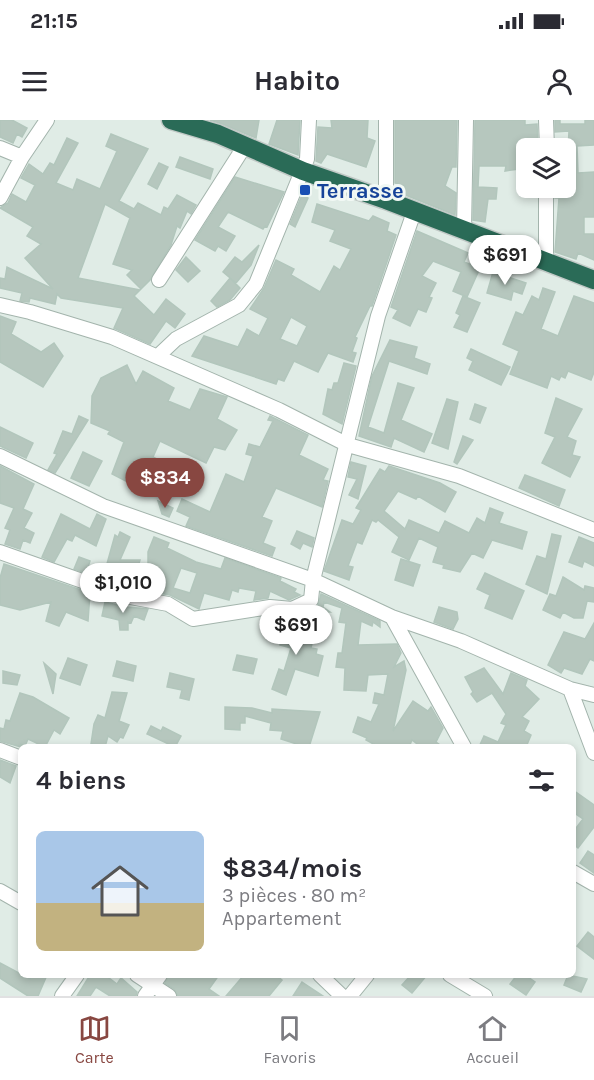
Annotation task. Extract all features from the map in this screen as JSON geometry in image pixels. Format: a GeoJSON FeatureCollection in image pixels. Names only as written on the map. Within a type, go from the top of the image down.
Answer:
{"type":"FeatureCollection","features":[{"type":"Feature","properties":{"kind":"highway"},"geometry":{"type":"LineString","coordinates":[[171,120],[220,127],[244,147],[594,280]]}},
{"type":"Feature","properties":{"kind":"street"},"geometry":{"type":"LineString","coordinates":[[0,198],[22,157],[47,120]]}},
{"type":"Feature","properties":{"kind":"street"},"geometry":{"type":"LineString","coordinates":[[158,356],[176,339],[239,305],[256,284],[308,159],[309,120]]}},
{"type":"Feature","properties":{"kind":"street"},"geometry":{"type":"LineString","coordinates":[[386,120],[386,200]]}},
{"type":"Feature","properties":{"kind":"street"},"geometry":{"type":"LineString","coordinates":[[464,229],[466,120]]}},
{"type":"Feature","properties":{"kind":"street"},"geometry":{"type":"LineString","coordinates":[[546,120],[547,138]]}},
{"type":"Feature","properties":{"kind":"street"},"geometry":{"type":"LineString","coordinates":[[159,280],[244,147]]}},
{"type":"Feature","properties":{"kind":"street"},"geometry":{"type":"LineString","coordinates":[[0,148],[22,157]]}},
{"type":"Feature","properties":{"kind":"street"},"geometry":{"type":"LineString","coordinates":[[546,198],[546,261]]}},
{"type":"Feature","properties":{"kind":"street"},"geometry":{"type":"LineString","coordinates":[[0,552],[125,596],[168,604],[193,619],[270,607],[292,609],[311,600],[313,580],[378,316],[414,212]]}},
{"type":"Feature","properties":{"kind":"street"},"geometry":{"type":"LineString","coordinates":[[0,305],[112,337],[279,410],[348,445],[459,476],[594,530]]}},
{"type":"Feature","properties":{"kind":"street"},"geometry":{"type":"LineString","coordinates":[[0,456],[103,506],[313,580],[392,617],[461,641],[570,689],[594,695]]}},
{"type":"Feature","properties":{"kind":"street"},"geometry":{"type":"LineString","coordinates":[[392,617],[462,744]]}},
{"type":"Feature","properties":{"kind":"street"},"geometry":{"type":"LineString","coordinates":[[570,689],[594,753]]}},
{"type":"Feature","properties":{"kind":"street"},"geometry":{"type":"LineString","coordinates":[[0,750],[18,757]]}},
{"type":"Feature","properties":{"kind":"street"},"geometry":{"type":"LineString","coordinates":[[576,874],[594,884]]}},
{"type":"Feature","properties":{"kind":"street"},"geometry":{"type":"LineString","coordinates":[[0,891],[18,901]]}},
{"type":"Feature","properties":{"kind":"street"},"geometry":{"type":"LineString","coordinates":[[62,996],[75,978]]}},
{"type":"Feature","properties":{"kind":"street"},"geometry":{"type":"LineString","coordinates":[[323,978],[342,996]]}},
{"type":"Feature","properties":{"kind":"street"},"geometry":{"type":"LineString","coordinates":[[350,996],[365,978]]}},
{"type":"Feature","properties":{"kind":"street"},"geometry":{"type":"LineString","coordinates":[[455,978],[485,996]]}},
{"type":"Feature","properties":{"kind":"street"},"geometry":{"type":"LineString","coordinates":[[152,985],[169,996]]}},
{"type":"Feature","properties":{"kind":"building"},"geometry":{"type":"Polygon","coordinates":[[[0,120],[12,120],[27,128],[22,137],[17,134],[13,143],[0,137],[0,120]]]}},
{"type":"Feature","properties":{"kind":"building"},"geometry":{"type":"Polygon","coordinates":[[[210,120],[259,120],[256,138],[222,124],[210,120]]]}},
{"type":"Feature","properties":{"kind":"building"},"geometry":{"type":"Polygon","coordinates":[[[277,120],[300,120],[298,155],[269,144],[277,120]]]}},
{"type":"Feature","properties":{"kind":"building"},"geometry":{"type":"Polygon","coordinates":[[[331,120],[368,120],[367,138],[375,141],[366,167],[327,154],[321,163],[316,161],[318,127],[332,128],[331,120]]]}},
{"type":"Feature","properties":{"kind":"building"},"geometry":{"type":"Polygon","coordinates":[[[395,120],[457,120],[456,167],[452,167],[445,186],[456,193],[455,215],[403,194],[405,186],[395,183],[395,120]]]}},
{"type":"Feature","properties":{"kind":"building"},"geometry":{"type":"Polygon","coordinates":[[[475,120],[525,120],[525,125],[537,124],[538,138],[516,138],[516,169],[505,171],[506,166],[479,166],[478,187],[497,188],[496,199],[488,199],[485,222],[473,220],[475,120]]]}},
{"type":"Feature","properties":{"kind":"building"},"geometry":{"type":"Polygon","coordinates":[[[555,120],[560,120],[560,124],[585,124],[585,120],[594,120],[594,145],[577,146],[578,173],[594,172],[594,217],[584,217],[584,234],[594,234],[594,260],[578,253],[576,259],[555,252],[559,198],[576,198],[576,138],[569,138],[569,131],[555,132],[555,120]]]}},
{"type":"Feature","properties":{"kind":"building"},"geometry":{"type":"Polygon","coordinates":[[[111,134],[148,149],[119,201],[134,209],[138,203],[161,215],[164,207],[168,209],[177,195],[196,205],[191,214],[187,211],[180,228],[177,226],[171,245],[150,280],[141,289],[127,275],[132,270],[113,264],[130,218],[105,204],[78,278],[140,290],[134,296],[154,315],[166,299],[185,314],[175,328],[166,321],[150,344],[114,328],[123,308],[61,298],[57,294],[55,304],[30,298],[29,302],[20,301],[22,293],[0,288],[0,278],[5,279],[7,267],[53,289],[25,258],[41,244],[27,236],[33,227],[0,208],[8,203],[12,194],[26,202],[35,185],[21,178],[29,164],[43,174],[50,163],[54,165],[67,138],[78,143],[56,183],[73,190],[77,179],[100,189],[117,151],[106,146],[111,134]]]}},
{"type":"Feature","properties":{"kind":"building"},"geometry":{"type":"Polygon","coordinates":[[[180,157],[213,169],[210,179],[176,167],[180,157]]]}},
{"type":"Feature","properties":{"kind":"building"},"geometry":{"type":"Polygon","coordinates":[[[159,163],[168,167],[157,189],[148,184],[159,163]]]}},
{"type":"Feature","properties":{"kind":"building"},"geometry":{"type":"Polygon","coordinates":[[[235,177],[284,192],[267,227],[263,229],[228,212],[218,227],[235,236],[226,251],[218,246],[215,251],[195,240],[235,177]]]}},
{"type":"Feature","properties":{"kind":"building"},"geometry":{"type":"Polygon","coordinates":[[[302,195],[308,198],[295,227],[290,224],[302,195]]]}},
{"type":"Feature","properties":{"kind":"building"},"geometry":{"type":"Polygon","coordinates":[[[317,204],[369,221],[373,216],[389,223],[387,231],[396,235],[372,306],[355,337],[357,338],[352,352],[356,353],[353,362],[328,353],[318,372],[294,361],[284,381],[278,379],[276,384],[192,356],[204,336],[238,347],[247,329],[259,336],[268,318],[250,309],[264,288],[276,260],[294,269],[291,275],[320,292],[334,266],[340,270],[351,249],[330,241],[335,230],[312,222],[317,204]],[[291,317],[280,339],[297,346],[307,326],[291,317]]]}},
{"type":"Feature","properties":{"kind":"building"},"geometry":{"type":"Polygon","coordinates":[[[417,231],[468,253],[464,262],[480,268],[467,297],[453,291],[461,272],[433,261],[422,276],[436,283],[429,297],[432,298],[426,312],[418,309],[410,326],[393,318],[398,310],[391,307],[417,231]]]}},
{"type":"Feature","properties":{"kind":"building"},"geometry":{"type":"Polygon","coordinates":[[[259,245],[251,265],[236,283],[223,272],[235,257],[242,262],[259,245]]]}},
{"type":"Feature","properties":{"kind":"building"},"geometry":{"type":"Polygon","coordinates":[[[186,257],[200,271],[188,282],[176,270],[186,257]]]}},
{"type":"Feature","properties":{"kind":"building"},"geometry":{"type":"Polygon","coordinates":[[[493,272],[526,283],[522,294],[513,291],[511,300],[487,293],[493,272]]]}},
{"type":"Feature","properties":{"kind":"building"},"geometry":{"type":"Polygon","coordinates":[[[230,278],[240,288],[230,300],[217,307],[211,301],[230,278]]]}},
{"type":"Feature","properties":{"kind":"building"},"geometry":{"type":"Polygon","coordinates":[[[543,288],[555,292],[541,329],[558,336],[574,296],[594,303],[594,372],[591,380],[568,371],[565,378],[561,376],[559,380],[551,376],[547,388],[510,374],[519,351],[503,344],[516,312],[523,315],[532,296],[539,300],[543,288]]]}},
{"type":"Feature","properties":{"kind":"building"},"geometry":{"type":"Polygon","coordinates":[[[463,296],[480,303],[467,332],[454,327],[460,315],[456,313],[463,296]]]}},
{"type":"Feature","properties":{"kind":"building"},"geometry":{"type":"Polygon","coordinates":[[[0,316],[16,322],[11,334],[41,352],[54,343],[63,356],[43,387],[0,362],[0,316]]]}},
{"type":"Feature","properties":{"kind":"building"},"geometry":{"type":"Polygon","coordinates":[[[390,340],[417,347],[414,358],[430,364],[427,374],[389,361],[368,427],[384,433],[398,383],[414,388],[401,420],[432,434],[424,452],[394,438],[391,447],[359,436],[372,376],[390,340]]]}},
{"type":"Feature","properties":{"kind":"building"},"geometry":{"type":"Polygon","coordinates":[[[471,349],[510,367],[501,385],[469,370],[473,361],[467,358],[471,349]]]}},
{"type":"Feature","properties":{"kind":"building"},"geometry":{"type":"Polygon","coordinates":[[[344,363],[356,366],[342,424],[323,414],[328,389],[332,390],[334,383],[338,383],[344,363]]]}},
{"type":"Feature","properties":{"kind":"building"},"geometry":{"type":"Polygon","coordinates":[[[127,365],[136,384],[143,371],[174,388],[168,401],[190,410],[200,389],[227,397],[217,419],[237,430],[225,450],[214,447],[206,463],[160,441],[153,457],[170,466],[156,494],[152,482],[147,492],[112,474],[124,442],[108,434],[110,431],[91,423],[92,396],[101,378],[127,365]]]}},
{"type":"Feature","properties":{"kind":"building"},"geometry":{"type":"Polygon","coordinates":[[[556,398],[582,409],[567,437],[576,441],[572,455],[580,457],[570,477],[542,463],[555,437],[545,433],[556,398]]]}},
{"type":"Feature","properties":{"kind":"building"},"geometry":{"type":"Polygon","coordinates":[[[447,399],[458,402],[448,449],[432,443],[447,399]]]}},
{"type":"Feature","properties":{"kind":"building"},"geometry":{"type":"Polygon","coordinates":[[[475,404],[486,408],[480,423],[470,419],[475,404]]]}},
{"type":"Feature","properties":{"kind":"building"},"geometry":{"type":"Polygon","coordinates":[[[79,416],[88,420],[55,473],[48,470],[57,454],[54,453],[63,431],[72,434],[79,416]]]}},
{"type":"Feature","properties":{"kind":"building"},"geometry":{"type":"Polygon","coordinates":[[[270,416],[308,435],[299,455],[328,469],[323,480],[328,481],[322,507],[276,488],[262,517],[272,521],[263,543],[275,548],[272,556],[186,526],[190,517],[177,511],[182,499],[210,512],[226,474],[244,482],[253,456],[246,454],[249,444],[260,447],[273,421],[268,420],[270,416]]]}},
{"type":"Feature","properties":{"kind":"building"},"geometry":{"type":"Polygon","coordinates":[[[0,427],[33,443],[26,458],[0,446],[0,427]]]}},
{"type":"Feature","properties":{"kind":"building"},"geometry":{"type":"Polygon","coordinates":[[[463,436],[473,440],[457,464],[454,462],[463,436]]]}},
{"type":"Feature","properties":{"kind":"building"},"geometry":{"type":"Polygon","coordinates":[[[83,452],[102,461],[89,486],[71,478],[83,452]]]}},
{"type":"Feature","properties":{"kind":"building"},"geometry":{"type":"Polygon","coordinates":[[[351,462],[366,466],[358,499],[349,495],[357,479],[348,477],[351,462]]]}},
{"type":"Feature","properties":{"kind":"building"},"geometry":{"type":"Polygon","coordinates":[[[0,466],[34,484],[23,509],[32,513],[24,528],[34,533],[30,543],[23,540],[20,549],[5,544],[10,530],[5,528],[14,508],[0,503],[0,466]]]}},
{"type":"Feature","properties":{"kind":"building"},"geometry":{"type":"Polygon","coordinates":[[[389,466],[440,483],[456,492],[445,512],[418,496],[416,499],[398,491],[384,511],[405,529],[409,520],[439,533],[445,521],[469,533],[477,518],[485,523],[490,508],[503,513],[499,523],[527,532],[522,549],[492,540],[483,558],[472,553],[460,572],[443,568],[444,565],[433,562],[438,547],[419,538],[409,560],[392,552],[399,537],[378,520],[376,522],[372,520],[362,544],[357,542],[348,566],[353,567],[349,580],[324,571],[342,520],[353,524],[361,510],[356,508],[380,469],[385,472],[389,466]]]}},
{"type":"Feature","properties":{"kind":"building"},"geometry":{"type":"Polygon","coordinates":[[[525,475],[565,490],[559,506],[519,488],[525,475]]]}},
{"type":"Feature","properties":{"kind":"building"},"geometry":{"type":"Polygon","coordinates":[[[158,501],[173,508],[169,517],[162,514],[158,501]]]}},
{"type":"Feature","properties":{"kind":"building"},"geometry":{"type":"Polygon","coordinates":[[[61,514],[90,529],[97,514],[106,519],[96,546],[75,535],[72,541],[67,539],[54,562],[42,557],[61,514]]]}},
{"type":"Feature","properties":{"kind":"building"},"geometry":{"type":"Polygon","coordinates":[[[297,531],[314,538],[312,547],[303,543],[300,549],[291,544],[297,531]]]}},
{"type":"Feature","properties":{"kind":"building"},"geometry":{"type":"Polygon","coordinates":[[[120,532],[130,537],[120,560],[140,560],[132,588],[103,578],[115,535],[118,537],[120,532]]]}},
{"type":"Feature","properties":{"kind":"building"},"geometry":{"type":"Polygon","coordinates":[[[552,534],[561,536],[547,594],[526,584],[537,556],[546,559],[552,534]]]}},
{"type":"Feature","properties":{"kind":"building"},"geometry":{"type":"Polygon","coordinates":[[[154,537],[169,543],[167,548],[196,562],[221,569],[225,558],[281,578],[280,581],[296,589],[294,592],[300,595],[289,600],[270,591],[268,598],[254,600],[256,591],[239,588],[238,592],[232,590],[229,600],[204,593],[199,609],[170,595],[148,591],[148,552],[154,537]],[[181,568],[173,588],[190,593],[197,573],[181,568]]]}},
{"type":"Feature","properties":{"kind":"building"},"geometry":{"type":"Polygon","coordinates":[[[579,537],[594,543],[594,566],[584,561],[582,567],[569,562],[579,537]]]}},
{"type":"Feature","properties":{"kind":"building"},"geometry":{"type":"Polygon","coordinates":[[[79,557],[90,561],[86,573],[74,569],[79,557]]]}},
{"type":"Feature","properties":{"kind":"building"},"geometry":{"type":"Polygon","coordinates":[[[401,559],[420,565],[413,586],[395,580],[401,559]]]}},
{"type":"Feature","properties":{"kind":"building"},"geometry":{"type":"Polygon","coordinates":[[[4,564],[90,593],[88,621],[66,612],[59,626],[46,621],[51,602],[20,610],[0,605],[0,578],[4,564]]]}},
{"type":"Feature","properties":{"kind":"building"},"geometry":{"type":"Polygon","coordinates":[[[485,573],[524,591],[512,619],[485,608],[490,595],[477,589],[485,573]]]}},
{"type":"Feature","properties":{"kind":"building"},"geometry":{"type":"Polygon","coordinates":[[[563,577],[584,590],[585,586],[594,588],[594,602],[587,601],[583,618],[574,618],[563,612],[560,618],[543,610],[550,594],[556,596],[563,577]]]}},
{"type":"Feature","properties":{"kind":"building"},"geometry":{"type":"Polygon","coordinates":[[[321,594],[380,621],[380,627],[373,622],[372,626],[361,621],[358,645],[397,644],[401,653],[394,667],[404,661],[406,670],[393,731],[413,701],[428,711],[431,707],[443,728],[436,742],[439,744],[417,744],[412,740],[410,744],[373,744],[366,740],[367,738],[353,732],[358,717],[371,722],[379,704],[373,703],[375,693],[384,695],[388,674],[368,675],[366,691],[344,690],[345,668],[336,667],[338,653],[342,653],[346,623],[339,622],[342,608],[324,602],[323,607],[330,612],[322,612],[318,629],[308,627],[311,612],[305,613],[318,606],[321,594]]]}},
{"type":"Feature","properties":{"kind":"building"},"geometry":{"type":"Polygon","coordinates":[[[105,602],[148,609],[144,620],[134,616],[131,623],[128,622],[128,630],[120,630],[119,620],[102,616],[105,602]]]}},
{"type":"Feature","properties":{"kind":"building"},"geometry":{"type":"Polygon","coordinates":[[[439,607],[457,612],[458,619],[453,629],[434,622],[439,607]]]}},
{"type":"Feature","properties":{"kind":"building"},"geometry":{"type":"Polygon","coordinates":[[[270,622],[314,634],[311,648],[317,649],[316,654],[323,656],[318,676],[295,669],[286,695],[272,689],[279,669],[284,671],[291,648],[280,645],[283,635],[269,632],[270,622]]]}},
{"type":"Feature","properties":{"kind":"building"},"geometry":{"type":"Polygon","coordinates":[[[594,623],[594,661],[590,659],[582,674],[564,668],[561,673],[548,665],[564,632],[585,639],[594,623]]]}},
{"type":"Feature","properties":{"kind":"building"},"geometry":{"type":"Polygon","coordinates":[[[237,655],[257,659],[253,674],[233,670],[237,655]]]}},
{"type":"Feature","properties":{"kind":"building"},"geometry":{"type":"Polygon","coordinates":[[[68,658],[87,665],[80,685],[60,678],[68,658]]]}},
{"type":"Feature","properties":{"kind":"building"},"geometry":{"type":"Polygon","coordinates":[[[117,661],[136,666],[133,681],[113,676],[117,661]]]}},
{"type":"Feature","properties":{"kind":"building"},"geometry":{"type":"Polygon","coordinates":[[[44,663],[56,674],[53,694],[44,663]]]}},
{"type":"Feature","properties":{"kind":"building"},"geometry":{"type":"Polygon","coordinates":[[[484,668],[503,694],[511,673],[527,680],[525,686],[539,699],[522,717],[529,721],[524,731],[531,735],[527,744],[480,744],[484,736],[498,742],[506,725],[501,723],[506,714],[492,693],[477,702],[471,694],[473,692],[465,677],[484,668]]]}},
{"type":"Feature","properties":{"kind":"building"},"geometry":{"type":"Polygon","coordinates":[[[3,671],[20,675],[17,685],[3,683],[3,671]]]}},
{"type":"Feature","properties":{"kind":"building"},"geometry":{"type":"Polygon","coordinates":[[[170,673],[194,679],[189,700],[180,698],[182,690],[167,687],[170,673]]]}},
{"type":"Feature","properties":{"kind":"building"},"geometry":{"type":"Polygon","coordinates":[[[112,692],[127,693],[119,721],[129,725],[123,738],[120,737],[117,742],[108,736],[106,744],[91,744],[98,715],[105,718],[112,692]]]}},
{"type":"Feature","properties":{"kind":"building"},"geometry":{"type":"Polygon","coordinates":[[[20,693],[33,697],[69,718],[60,734],[54,730],[47,744],[39,744],[28,739],[26,744],[18,744],[18,746],[0,741],[0,728],[4,729],[6,720],[10,721],[20,693]]]}},
{"type":"Feature","properties":{"kind":"building"},"geometry":{"type":"Polygon","coordinates":[[[225,707],[252,708],[272,713],[272,709],[320,712],[310,744],[297,744],[281,739],[283,731],[270,730],[271,723],[245,716],[245,723],[240,723],[240,730],[225,729],[225,707]]]}},
{"type":"Feature","properties":{"kind":"building"},"geometry":{"type":"Polygon","coordinates":[[[151,726],[161,731],[163,727],[181,736],[177,744],[169,744],[147,734],[151,726]]]}},
{"type":"Feature","properties":{"kind":"building"},"geometry":{"type":"Polygon","coordinates":[[[0,760],[16,766],[10,783],[0,777],[0,760]]]}},
{"type":"Feature","properties":{"kind":"building"},"geometry":{"type":"Polygon","coordinates":[[[576,792],[594,805],[594,827],[578,848],[576,846],[576,828],[583,819],[576,814],[576,792]]]}},
{"type":"Feature","properties":{"kind":"building"},"geometry":{"type":"Polygon","coordinates":[[[588,851],[594,855],[594,873],[580,863],[588,851]]]}},
{"type":"Feature","properties":{"kind":"building"},"geometry":{"type":"Polygon","coordinates":[[[588,932],[594,937],[594,959],[577,946],[588,932]]]}},
{"type":"Feature","properties":{"kind":"building"},"geometry":{"type":"Polygon","coordinates":[[[0,963],[18,973],[18,978],[46,978],[38,996],[28,996],[0,978],[0,963]]]}},
{"type":"Feature","properties":{"kind":"building"},"geometry":{"type":"Polygon","coordinates":[[[88,978],[109,978],[117,984],[121,978],[137,992],[136,996],[110,996],[96,987],[90,996],[77,996],[88,978]]]}},
{"type":"Feature","properties":{"kind":"building"},"geometry":{"type":"Polygon","coordinates":[[[168,978],[217,978],[209,989],[219,996],[178,996],[174,989],[165,983],[168,978]]]}},
{"type":"Feature","properties":{"kind":"building"},"geometry":{"type":"Polygon","coordinates":[[[241,978],[280,978],[282,980],[269,996],[226,996],[241,978]]]}},
{"type":"Feature","properties":{"kind":"building"},"geometry":{"type":"Polygon","coordinates":[[[408,978],[424,978],[412,993],[402,985],[408,978]]]}},
{"type":"Feature","properties":{"kind":"building"},"geometry":{"type":"Polygon","coordinates":[[[515,978],[529,978],[535,982],[526,995],[510,984],[515,978]]]}},
{"type":"Feature","properties":{"kind":"building"},"geometry":{"type":"Polygon","coordinates":[[[567,978],[587,979],[581,992],[564,985],[567,978]]]}},
{"type":"Feature","properties":{"kind":"building"},"geometry":{"type":"Polygon","coordinates":[[[302,982],[323,996],[293,996],[302,982]]]}},
{"type":"Feature","properties":{"kind":"place","name":"Terrasse"},"geometry":{"type":"Point","coordinates":[305,190]}}]}
